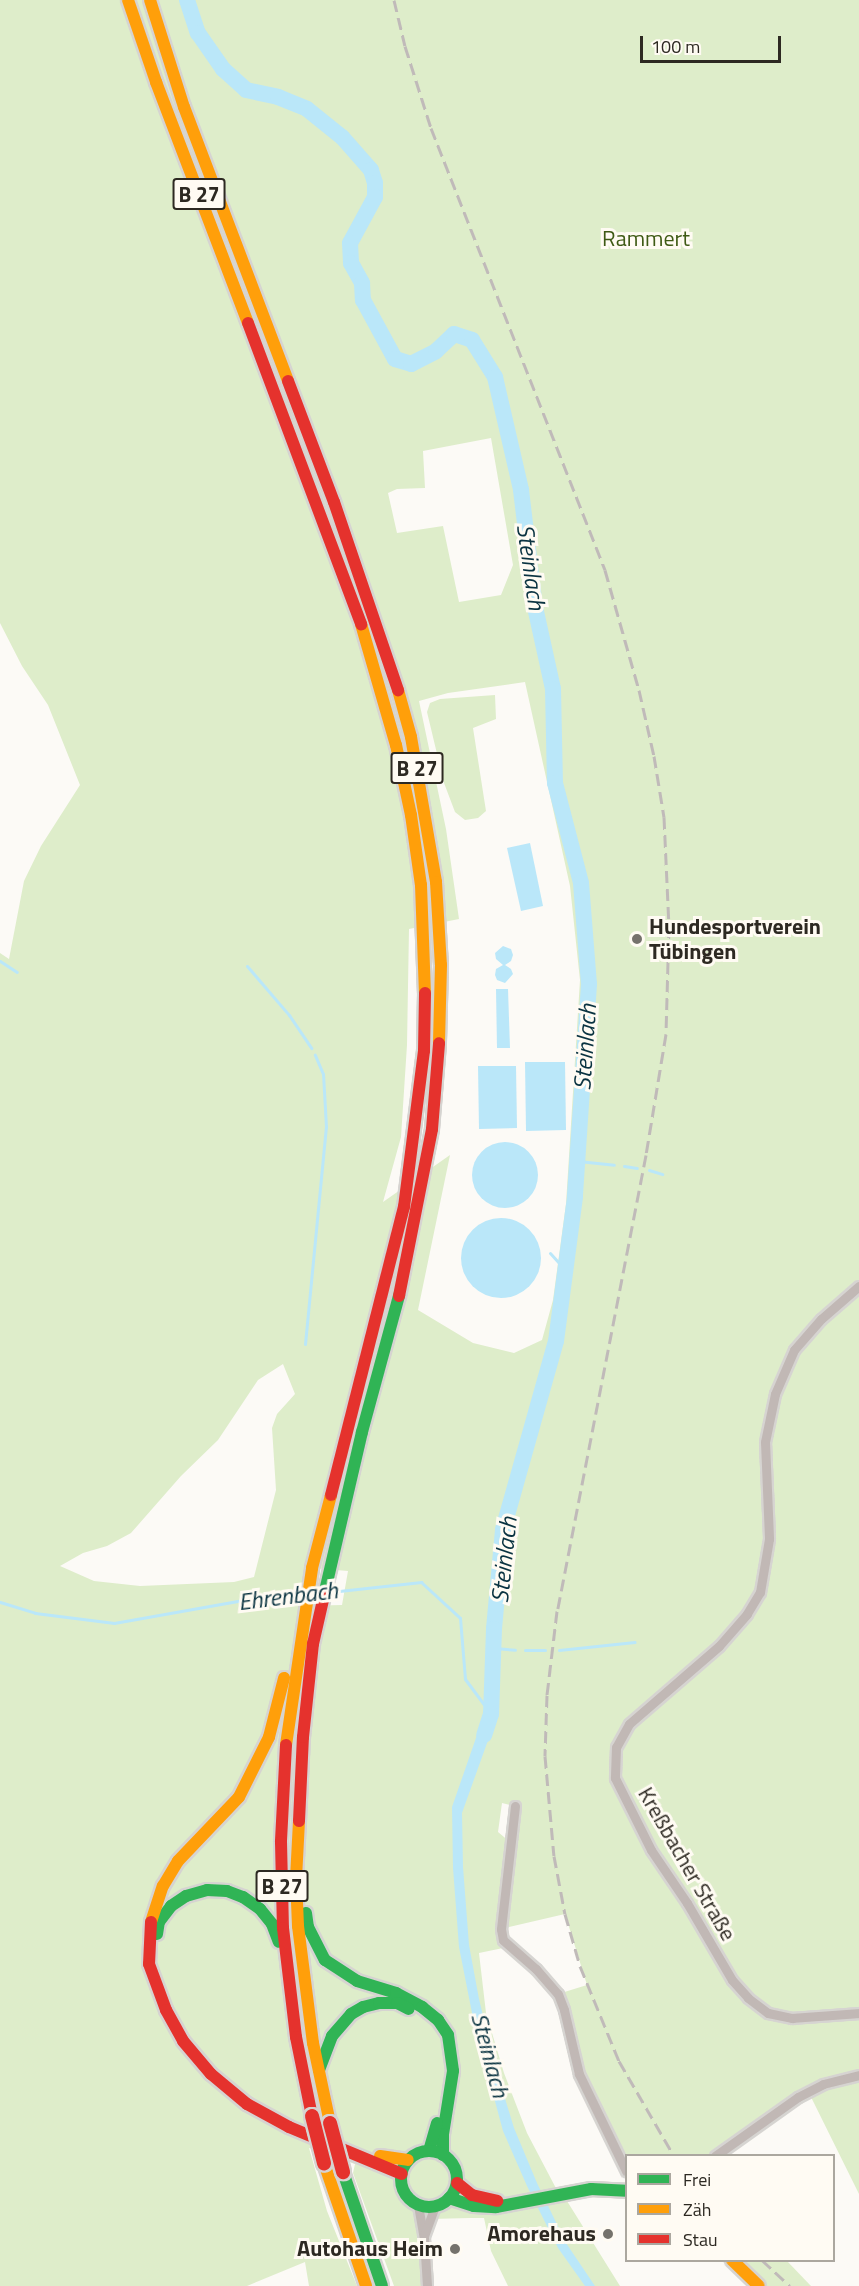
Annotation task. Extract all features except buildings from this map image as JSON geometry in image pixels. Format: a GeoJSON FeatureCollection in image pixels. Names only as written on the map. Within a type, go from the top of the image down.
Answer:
{"type":"FeatureCollection","features":[{"type":"Feature","properties":{"kind":"main road","name":"B 27"},"geometry":{"type":"LineString","coordinates":[[128,0],[177,137],[350,589],[396,745],[421,885],[426,967],[423,1051],[404,1208],[312,1568],[303,1612],[286,1735],[281,1842],[284,1928],[296,2037],[324,2163],[366,2286]]}},
{"type":"Feature","properties":{"kind":"main road","name":"B 27"},"geometry":{"type":"LineString","coordinates":[[150,0],[184,107],[334,502],[390,663],[411,737],[436,882],[441,965],[439,1050],[432,1130],[401,1289],[313,1644],[303,1737],[296,1878],[305,1994],[318,2071],[343,2172],[382,2286]]}},
{"type":"Feature","properties":{"kind":"main road"},"geometry":{"type":"LineString","coordinates":[[303,1612],[292,1644],[269,1737],[260,1758],[239,1797],[178,1861],[163,1886],[151,1920],[148,1946],[149,1964],[166,2010],[183,2041],[211,2074],[247,2104],[289,2127],[402,2174]]}},
{"type":"Feature","properties":{"kind":"main road"},"geometry":{"type":"LineString","coordinates":[[298,1831],[308,1927],[325,1960],[357,1981],[396,1993],[422,2007],[438,2020],[448,2036],[453,2071],[443,2134],[443,2155]]}},
{"type":"Feature","properties":{"kind":"main road"},"geometry":{"type":"LineString","coordinates":[[296,2037],[285,2001],[279,1942],[272,1924],[260,1909],[243,1897],[227,1891],[207,1890],[186,1896],[171,1906],[159,1922],[154,1944],[164,1992],[176,2020],[216,2072],[248,2097],[286,2119],[378,2155],[408,2160]]}},
{"type":"Feature","properties":{"kind":"main road"},"geometry":{"type":"LineString","coordinates":[[318,2071],[332,2036],[351,2014],[363,2007],[397,2003],[419,2013],[433,2025],[445,2055],[446,2075],[435,2134],[429,2151]]}},
{"type":"Feature","properties":{"kind":"main road"},"geometry":{"type":"LineString","coordinates":[[429,2151],[443,2155],[453,2165],[457,2183],[449,2198],[435,2206],[418,2205],[404,2192],[402,2174],[408,2160],[429,2151]]}},
{"type":"Feature","properties":{"kind":"main road"},"geometry":{"type":"LineString","coordinates":[[457,2183],[477,2197],[515,2202]]}},
{"type":"Feature","properties":{"kind":"main road"},"geometry":{"type":"LineString","coordinates":[[449,2198],[485,2207],[591,2189],[625,2191]]}},
{"type":"Feature","properties":{"kind":"main road"},"geometry":{"type":"LineString","coordinates":[[734,2262],[759,2286]]}},
{"type":"Feature","properties":{"kind":"street","name":"Kreßbacher Straße"},"geometry":{"type":"LineString","coordinates":[[859,1286],[821,1319],[794,1350],[775,1394],[765,1442],[769,1539],[760,1592],[747,1614],[719,1646],[629,1724],[616,1747],[615,1778],[651,1850],[682,1894],[732,1980],[748,1998],[768,2013],[792,2018],[859,2013]]}},
{"type":"Feature","properties":{"kind":"street"},"geometry":{"type":"LineString","coordinates":[[515,1806],[501,1929],[503,1940],[536,1969],[558,1994],[579,2074],[625,2167]]}},
{"type":"Feature","properties":{"kind":"street"},"geometry":{"type":"LineString","coordinates":[[718,2154],[798,2097],[823,2084],[859,2075]]}},
{"type":"Feature","properties":{"kind":"street"},"geometry":{"type":"LineString","coordinates":[[418,2205],[424,2238],[427,2286]]}},
{"type":"Feature","properties":{"kind":"street"},"geometry":{"type":"LineString","coordinates":[[424,2238],[435,2206]]}},
{"type":"Feature","properties":{"kind":"green space","name":"Rammert"},"geometry":{"type":"Polygon","coordinates":[[[0,0],[859,0],[859,2194],[809,2093],[716,2154],[625,2154],[625,2169],[579,2074],[558,1994],[587,1985],[565,1914],[501,1929],[508,1947],[479,1953],[486,2013],[504,2073],[527,2133],[559,2194],[567,2201],[620,2286],[508,2286],[491,2251],[484,2218],[470,2218],[430,2219],[424,2238],[427,2286],[394,2286],[353,2173],[355,2164],[309,2148],[327,2211],[357,2286],[309,2286],[305,2262],[247,2286],[0,2286],[0,953],[9,959],[24,881],[41,846],[80,785],[48,705],[22,666],[0,623],[0,0]],[[491,438],[423,451],[425,488],[397,489],[388,493],[397,533],[443,526],[459,602],[501,595],[513,565],[491,438]],[[525,682],[448,693],[419,701],[446,829],[459,919],[409,929],[407,1045],[401,1137],[383,1202],[450,1155],[418,1310],[473,1343],[514,1353],[542,1340],[553,1300],[566,1204],[580,980],[570,886],[525,682]],[[283,1364],[258,1380],[218,1440],[181,1476],[131,1533],[107,1546],[83,1553],[60,1566],[94,1581],[140,1586],[234,1582],[254,1577],[276,1490],[272,1428],[277,1414],[295,1394],[283,1364]],[[312,1568],[300,1606],[342,1605],[348,1571],[312,1568]],[[502,1803],[498,1832],[510,1842],[514,1806],[502,1803]]]}},
{"type":"Feature","properties":{"kind":"green space"},"geometry":{"type":"Polygon","coordinates":[[[495,695],[496,719],[473,728],[486,811],[478,818],[465,820],[455,812],[444,783],[427,712],[430,703],[440,699],[495,695]]]}},
{"type":"Feature","properties":{"kind":"green space"},"geometry":{"type":"Polygon","coordinates":[[[733,2262],[788,2262],[811,2286],[759,2286],[733,2262]]]}},
{"type":"Feature","properties":{"kind":"water"},"geometry":{"type":"Polygon","coordinates":[[[530,843],[543,906],[521,911],[507,848],[530,843]]]}},
{"type":"Feature","properties":{"kind":"water"},"geometry":{"type":"Polygon","coordinates":[[[503,946],[511,949],[513,955],[511,961],[505,965],[511,969],[513,974],[505,983],[497,980],[495,975],[496,969],[503,965],[496,959],[495,953],[503,946]]]}},
{"type":"Feature","properties":{"kind":"water"},"geometry":{"type":"Polygon","coordinates":[[[496,989],[508,989],[510,1048],[497,1048],[496,989]]]}},
{"type":"Feature","properties":{"kind":"water"},"geometry":{"type":"Polygon","coordinates":[[[525,1062],[565,1062],[566,1130],[526,1131],[525,1062]]]}},
{"type":"Feature","properties":{"kind":"water"},"geometry":{"type":"Polygon","coordinates":[[[478,1066],[516,1066],[517,1128],[479,1129],[478,1066]]]}},
{"type":"Feature","properties":{"kind":"water"},"geometry":{"type":"Polygon","coordinates":[[[498,1142],[512,1142],[524,1147],[533,1156],[538,1175],[536,1188],[529,1199],[512,1208],[498,1208],[486,1203],[477,1194],[472,1182],[472,1168],[477,1156],[486,1147],[498,1142]]]}},
{"type":"Feature","properties":{"kind":"water"},"geometry":{"type":"Polygon","coordinates":[[[501,1218],[516,1221],[529,1230],[538,1243],[541,1258],[538,1273],[529,1286],[516,1295],[501,1298],[486,1295],[473,1286],[464,1273],[461,1258],[464,1243],[473,1230],[486,1221],[501,1218]]]}},
{"type":"Feature","properties":{"kind":"water"},"geometry":{"type":"Polygon","coordinates":[[[485,1712],[496,1718],[462,1813],[463,1867],[469,1945],[479,1999],[496,2069],[514,2128],[566,2243],[595,2286],[585,2286],[558,2248],[503,2131],[474,2023],[459,1947],[453,1868],[452,1807],[485,1712]]]}},
{"type":"Feature","properties":{"kind":"waterway","name":"Steinlach"},"geometry":{"type":"LineString","coordinates":[[187,0],[198,33],[223,69],[246,90],[278,97],[307,109],[342,137],[371,170],[375,183],[375,197],[350,243],[351,263],[362,283],[363,300],[395,359],[411,364],[436,351],[454,334],[472,340],[495,377],[521,490],[535,607],[553,689],[555,783],[581,883],[589,984],[575,1197],[556,1341],[503,1530],[494,1629],[491,1714],[484,1735]]}},
{"type":"Feature","properties":{"kind":"waterway"},"geometry":{"type":"LineString","coordinates":[[0,961],[17,972]]}},
{"type":"Feature","properties":{"kind":"waterway"},"geometry":{"type":"LineString","coordinates":[[247,966],[289,1015],[311,1048]]}},
{"type":"Feature","properties":{"kind":"waterway"},"geometry":{"type":"LineString","coordinates":[[305,1344],[326,1127],[323,1074],[315,1055]]}},
{"type":"Feature","properties":{"kind":"waterway"},"geometry":{"type":"LineString","coordinates":[[578,1161],[614,1165]]}},
{"type":"Feature","properties":{"kind":"waterway"},"geometry":{"type":"LineString","coordinates":[[624,1166],[637,1168]]}},
{"type":"Feature","properties":{"kind":"waterway"},"geometry":{"type":"LineString","coordinates":[[649,1170],[662,1174]]}},
{"type":"Feature","properties":{"kind":"waterway"},"geometry":{"type":"LineString","coordinates":[[550,1253],[566,1271]]}},
{"type":"Feature","properties":{"kind":"waterway","name":"Ehrenbach"},"geometry":{"type":"LineString","coordinates":[[330,1592],[421,1582],[460,1618],[465,1679],[491,1714]]}},
{"type":"Feature","properties":{"kind":"waterway","name":"Ehrenbach"},"geometry":{"type":"LineString","coordinates":[[0,1602],[35,1613],[114,1623],[249,1599],[302,1594]]}},
{"type":"Feature","properties":{"kind":"waterway"},"geometry":{"type":"LineString","coordinates":[[559,1650],[635,1642]]}},
{"type":"Feature","properties":{"kind":"waterway"},"geometry":{"type":"LineString","coordinates":[[494,1648],[515,1650]]}},
{"type":"Feature","properties":{"kind":"waterway"},"geometry":{"type":"LineString","coordinates":[[525,1650],[545,1650]]}},
{"type":"Feature","properties":{"kind":"railway"},"geometry":{"type":"LineString","coordinates":[[394,0],[405,46],[431,128],[605,570],[639,690],[654,756],[664,817],[669,926],[666,1034],[646,1155],[557,1611],[547,1695],[545,1756],[554,1856],[565,1914],[580,1966],[619,2061],[673,2154]]}},
{"type":"Feature","properties":{"kind":"railway"},"geometry":{"type":"LineString","coordinates":[[764,2262],[790,2286]]}},
{"type":"Feature","properties":{"kind":"traffic: fast"},"geometry":{"type":"LineString","coordinates":[[325,1591],[362,1432],[399,1296]]}},
{"type":"Feature","properties":{"kind":"traffic: fast"},"geometry":{"type":"LineString","coordinates":[[157,1934],[159,1922],[171,1906],[186,1896],[207,1890],[227,1891],[243,1897],[260,1909],[272,1924],[279,1942]]}},
{"type":"Feature","properties":{"kind":"traffic: fast"},"geometry":{"type":"LineString","coordinates":[[306,1913],[308,1927],[325,1960],[357,1981],[396,1993],[422,2007],[438,2020],[448,2035],[453,2071],[443,2134],[443,2155]]}},
{"type":"Feature","properties":{"kind":"traffic: fast"},"geometry":{"type":"LineString","coordinates":[[319,2070],[332,2036],[351,2014],[363,2007],[379,2003],[397,2003],[409,2009]]}},
{"type":"Feature","properties":{"kind":"traffic: fast"},"geometry":{"type":"LineString","coordinates":[[429,2151],[437,2123]]}},
{"type":"Feature","properties":{"kind":"traffic: fast"},"geometry":{"type":"LineString","coordinates":[[429,2151],[440,2153],[449,2159],[455,2168],[457,2179],[455,2190],[449,2199],[440,2205],[429,2207],[418,2205],[409,2199],[403,2190],[401,2179],[403,2168],[409,2159],[418,2153],[429,2151]]}},
{"type":"Feature","properties":{"kind":"traffic: fast"},"geometry":{"type":"LineString","coordinates":[[343,2172],[382,2286]]}},
{"type":"Feature","properties":{"kind":"traffic: fast"},"geometry":{"type":"LineString","coordinates":[[449,2198],[474,2206],[496,2207],[591,2189],[625,2191]]}},
{"type":"Feature","properties":{"kind":"traffic: slow"},"geometry":{"type":"LineString","coordinates":[[128,0],[156,82],[248,323]]}},
{"type":"Feature","properties":{"kind":"traffic: slow"},"geometry":{"type":"LineString","coordinates":[[150,0],[184,107],[288,381]]}},
{"type":"Feature","properties":{"kind":"traffic: slow"},"geometry":{"type":"LineString","coordinates":[[361,624],[396,745],[411,815],[421,885],[425,993]]}},
{"type":"Feature","properties":{"kind":"traffic: slow"},"geometry":{"type":"LineString","coordinates":[[398,690],[411,737],[436,882],[441,965],[439,1043]]}},
{"type":"Feature","properties":{"kind":"traffic: slow"},"geometry":{"type":"LineString","coordinates":[[286,1745],[312,1568],[331,1495]]}},
{"type":"Feature","properties":{"kind":"traffic: slow"},"geometry":{"type":"LineString","coordinates":[[151,1922],[163,1886],[178,1861],[239,1797],[269,1737],[284,1678]]}},
{"type":"Feature","properties":{"kind":"traffic: slow"},"geometry":{"type":"LineString","coordinates":[[299,1821],[296,1878],[298,1926],[313,2043],[330,2123]]}},
{"type":"Feature","properties":{"kind":"traffic: slow"},"geometry":{"type":"LineString","coordinates":[[380,2156],[408,2160]]}},
{"type":"Feature","properties":{"kind":"traffic: slow"},"geometry":{"type":"LineString","coordinates":[[324,2163],[366,2286]]}},
{"type":"Feature","properties":{"kind":"traffic: slow"},"geometry":{"type":"LineString","coordinates":[[734,2262],[759,2286]]}},
{"type":"Feature","properties":{"kind":"traffic: jam"},"geometry":{"type":"LineString","coordinates":[[248,323],[361,624]]}},
{"type":"Feature","properties":{"kind":"traffic: jam"},"geometry":{"type":"LineString","coordinates":[[288,381],[334,502],[398,690]]}},
{"type":"Feature","properties":{"kind":"traffic: jam"},"geometry":{"type":"LineString","coordinates":[[331,1495],[404,1207],[424,1051],[425,993]]}},
{"type":"Feature","properties":{"kind":"traffic: jam"},"geometry":{"type":"LineString","coordinates":[[399,1296],[432,1129],[439,1043]]}},
{"type":"Feature","properties":{"kind":"traffic: jam"},"geometry":{"type":"LineString","coordinates":[[299,1821],[303,1737],[313,1644],[325,1591]]}},
{"type":"Feature","properties":{"kind":"traffic: jam"},"geometry":{"type":"LineString","coordinates":[[286,1745],[281,1842],[283,1928],[296,2037],[312,2116]]}},
{"type":"Feature","properties":{"kind":"traffic: jam"},"geometry":{"type":"LineString","coordinates":[[151,1922],[149,1964],[166,2010],[183,2041],[211,2074],[247,2104],[289,2127],[402,2174]]}},
{"type":"Feature","properties":{"kind":"traffic: jam"},"geometry":{"type":"LineString","coordinates":[[312,2116],[324,2163]]}},
{"type":"Feature","properties":{"kind":"traffic: jam"},"geometry":{"type":"LineString","coordinates":[[330,2123],[343,2172]]}},
{"type":"Feature","properties":{"kind":"traffic: jam"},"geometry":{"type":"LineString","coordinates":[[457,2183],[472,2195],[497,2201]]}},
{"type":"Feature","properties":{"kind":"place","name":"Hundesportverein Tübingen"},"geometry":{"type":"Point","coordinates":[637,939]}},
{"type":"Feature","properties":{"kind":"place","name":"Amorehaus"},"geometry":{"type":"Point","coordinates":[608,2234]}},
{"type":"Feature","properties":{"kind":"place","name":"Autohaus Heim"},"geometry":{"type":"Point","coordinates":[455,2249]}}]}
